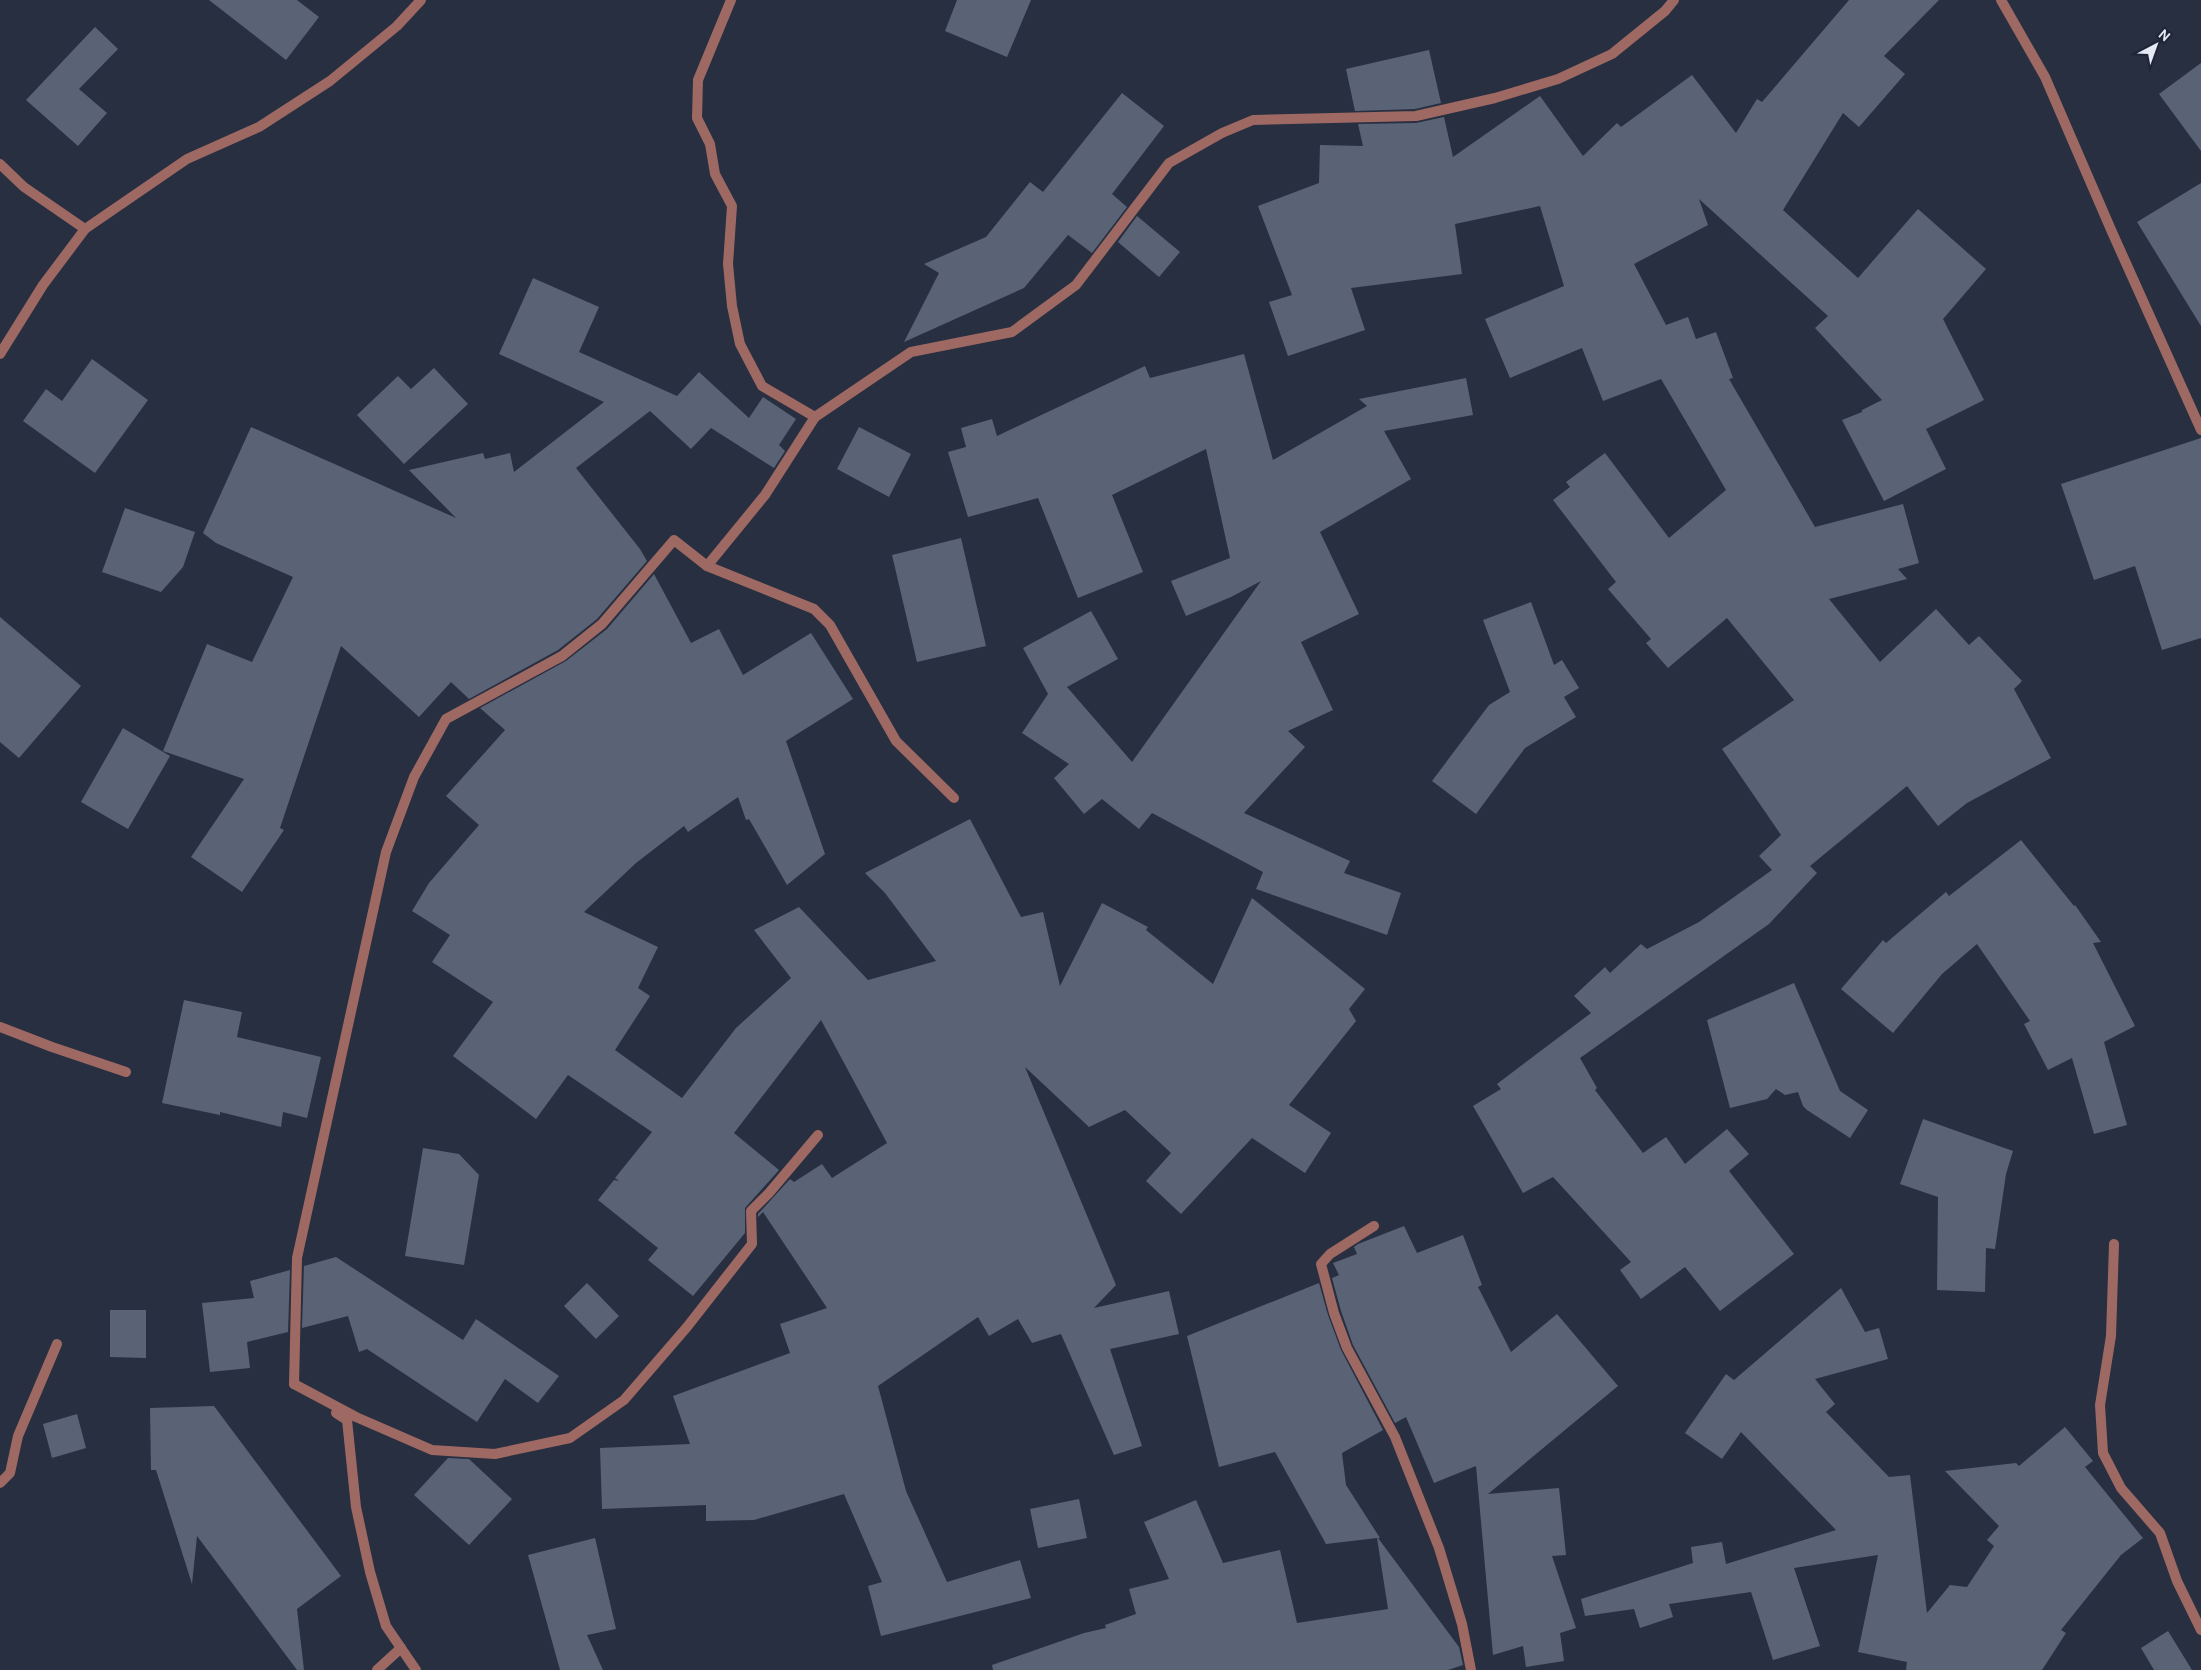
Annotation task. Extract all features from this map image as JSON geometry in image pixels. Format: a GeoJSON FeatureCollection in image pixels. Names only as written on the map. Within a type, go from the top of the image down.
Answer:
{"type":"FeatureCollection","features":[{"type":"Feature","properties":{"kind":"street"},"geometry":{"type":"LineString","coordinates":[[0,354],[43,285],[85,229],[187,159],[258,127],[330,82],[397,26],[421,0]]}},
{"type":"Feature","properties":{"kind":"street"},"geometry":{"type":"LineString","coordinates":[[731,0],[698,80],[697,118],[710,144],[715,174],[732,206],[728,264],[732,306],[740,344],[762,386],[815,417]]}},
{"type":"Feature","properties":{"kind":"street"},"geometry":{"type":"LineString","coordinates":[[707,566],[765,494],[815,417],[911,352],[1012,332],[1076,285],[1169,163],[1222,133],[1253,120],[1416,116],[1496,98],[1558,79],[1612,54],[1665,11],[1674,0]]}},
{"type":"Feature","properties":{"kind":"street"},"geometry":{"type":"LineString","coordinates":[[2001,0],[2045,77],[2201,430]]}},
{"type":"Feature","properties":{"kind":"street"},"geometry":{"type":"LineString","coordinates":[[0,164],[24,186],[85,229]]}},
{"type":"Feature","properties":{"kind":"street"},"geometry":{"type":"LineString","coordinates":[[294,1384],[297,1258],[386,852],[414,777],[446,719],[562,656],[602,624],[674,540],[707,566],[814,609],[830,626],[896,742],[954,798]]}},
{"type":"Feature","properties":{"kind":"street"},"geometry":{"type":"LineString","coordinates":[[0,1027],[126,1072]]}},
{"type":"Feature","properties":{"kind":"street"},"geometry":{"type":"LineString","coordinates":[[294,1384],[356,1417],[432,1450],[495,1454],[570,1438],[624,1400],[687,1327],[752,1244],[751,1211],[769,1194],[818,1135]]}},
{"type":"Feature","properties":{"kind":"street"},"geometry":{"type":"LineString","coordinates":[[1374,1226],[1330,1254],[1321,1264],[1334,1313],[1347,1348],[1395,1437],[1439,1548],[1462,1624],[1471,1670]]}},
{"type":"Feature","properties":{"kind":"street"},"geometry":{"type":"LineString","coordinates":[[2114,1244],[2111,1336],[2100,1405],[2103,1453],[2121,1488],[2160,1533],[2177,1580],[2201,1630]]}},
{"type":"Feature","properties":{"kind":"street"},"geometry":{"type":"LineString","coordinates":[[0,1483],[10,1473],[18,1436],[57,1344]]}},
{"type":"Feature","properties":{"kind":"street"},"geometry":{"type":"LineString","coordinates":[[294,1384],[347,1420],[356,1507],[370,1572],[386,1626],[416,1670]]}},
{"type":"Feature","properties":{"kind":"street"},"geometry":{"type":"LineString","coordinates":[[377,1670],[401,1648]]}},
{"type":"Feature","properties":{"kind":"building"},"geometry":{"type":"Polygon","coordinates":[[[209,0],[297,0],[319,17],[286,60],[209,0]]]}},
{"type":"Feature","properties":{"kind":"building"},"geometry":{"type":"Polygon","coordinates":[[[957,0],[1031,0],[1007,57],[945,31],[957,0]]]}},
{"type":"Feature","properties":{"kind":"building"},"geometry":{"type":"Polygon","coordinates":[[[1849,0],[1939,0],[1884,56],[1905,74],[1859,127],[1843,113],[1783,210],[1858,278],[1918,209],[1986,269],[1943,319],[1984,400],[1926,429],[1946,469],[1884,501],[1842,420],[1862,412],[1862,410],[1882,400],[1815,328],[1828,316],[1699,199],[1708,225],[1634,264],[1666,325],[1688,317],[1696,339],[1716,332],[1733,378],[1729,379],[1815,527],[1903,504],[1919,563],[1898,569],[1907,579],[1829,599],[1880,662],[1936,609],[1969,645],[1979,636],[2022,681],[2014,689],[2051,758],[1967,803],[1938,826],[1907,786],[1810,866],[1817,873],[1769,924],[1580,1058],[1597,1088],[1595,1090],[1643,1153],[1666,1137],[1685,1164],[1727,1129],[1749,1154],[1729,1171],[1794,1254],[1720,1311],[1685,1267],[1641,1299],[1620,1270],[1631,1262],[1553,1177],[1523,1193],[1473,1106],[1501,1089],[1497,1084],[1591,1013],[1574,996],[1605,967],[1610,973],[1641,944],[1647,949],[1699,922],[1772,870],[1759,856],[1781,835],[1722,749],[1794,700],[1727,618],[1668,668],[1646,643],[1651,639],[1608,589],[1616,582],[1553,500],[1570,487],[1566,482],[1605,453],[1669,538],[1726,490],[1661,379],[1603,401],[1582,348],[1510,378],[1485,319],[1564,286],[1540,206],[1455,224],[1462,274],[1351,288],[1365,330],[1288,356],[1269,302],[1292,295],[1258,206],[1319,183],[1320,145],[1363,146],[1358,124],[1416,123],[1444,117],[1453,157],[1540,96],[1583,156],[1617,123],[1621,127],[1692,75],[1736,133],[1757,99],[1762,102],[1849,0]]]}},
{"type":"Feature","properties":{"kind":"building"},"geometry":{"type":"Polygon","coordinates":[[[95,27],[118,49],[79,89],[107,113],[78,146],[26,100],[95,27]]]}},
{"type":"Feature","properties":{"kind":"building"},"geometry":{"type":"Polygon","coordinates":[[[1429,50],[1441,103],[1415,109],[1355,111],[1346,69],[1429,50]]]}},
{"type":"Feature","properties":{"kind":"building"},"geometry":{"type":"Polygon","coordinates":[[[2201,63],[2201,151],[2159,94],[2201,63]]]}},
{"type":"Feature","properties":{"kind":"building"},"geometry":{"type":"Polygon","coordinates":[[[1122,93],[1164,126],[1112,194],[1127,207],[1092,253],[1068,235],[1024,288],[904,342],[939,273],[924,264],[986,237],[1030,182],[1043,192],[1122,93]]]}},
{"type":"Feature","properties":{"kind":"building"},"geometry":{"type":"Polygon","coordinates":[[[2201,183],[2201,326],[2137,222],[2201,183]]]}},
{"type":"Feature","properties":{"kind":"building"},"geometry":{"type":"Polygon","coordinates":[[[1137,216],[1180,252],[1159,277],[1118,242],[1137,216]]]}},
{"type":"Feature","properties":{"kind":"building"},"geometry":{"type":"Polygon","coordinates":[[[533,278],[599,307],[579,352],[677,396],[699,372],[749,418],[763,397],[796,419],[779,445],[785,451],[774,468],[711,428],[691,449],[650,411],[576,468],[640,549],[647,561],[597,619],[558,650],[469,699],[451,682],[419,717],[341,646],[280,828],[284,830],[242,892],[191,857],[244,779],[163,751],[207,644],[252,662],[293,577],[216,543],[203,533],[251,427],[456,518],[409,470],[483,453],[485,459],[510,453],[514,472],[604,402],[499,354],[533,278]]]}},
{"type":"Feature","properties":{"kind":"building"},"geometry":{"type":"Polygon","coordinates":[[[1244,354],[1273,460],[1367,406],[1359,399],[1466,378],[1473,415],[1384,431],[1411,479],[1320,532],[1359,614],[1301,642],[1333,710],[1288,731],[1305,747],[1244,813],[1350,861],[1344,873],[1401,893],[1387,935],[1256,889],[1263,872],[1152,813],[1139,829],[1102,799],[1084,814],[1054,778],[1069,764],[1022,733],[1048,694],[1023,648],[1091,611],[1118,659],[1067,687],[1132,762],[1261,581],[1231,597],[1186,616],[1171,581],[1230,558],[1206,449],[1112,495],[1143,572],[1078,598],[1038,498],[968,517],[948,452],[966,447],[961,428],[992,419],[997,436],[1145,366],[1150,378],[1244,354]]]}},
{"type":"Feature","properties":{"kind":"building"},"geometry":{"type":"Polygon","coordinates":[[[92,359],[148,400],[95,473],[23,421],[46,389],[62,401],[92,359]]]}},
{"type":"Feature","properties":{"kind":"building"},"geometry":{"type":"Polygon","coordinates":[[[434,368],[468,404],[404,464],[357,415],[398,376],[411,389],[434,368]]]}},
{"type":"Feature","properties":{"kind":"building"},"geometry":{"type":"Polygon","coordinates":[[[859,427],[911,454],[889,497],[837,469],[859,427]]]}},
{"type":"Feature","properties":{"kind":"building"},"geometry":{"type":"Polygon","coordinates":[[[2201,438],[2201,638],[2162,650],[2135,566],[2094,580],[2061,484],[2201,438]]]}},
{"type":"Feature","properties":{"kind":"building"},"geometry":{"type":"Polygon","coordinates":[[[125,508],[195,532],[183,567],[161,592],[102,572],[125,508]]]}},
{"type":"Feature","properties":{"kind":"building"},"geometry":{"type":"Polygon","coordinates":[[[961,538],[986,646],[917,662],[892,555],[961,538]]]}},
{"type":"Feature","properties":{"kind":"building"},"geometry":{"type":"Polygon","coordinates":[[[654,574],[691,643],[719,629],[743,675],[811,633],[853,699],[786,741],[825,854],[787,885],[749,819],[746,820],[738,797],[688,832],[684,826],[636,863],[584,912],[658,947],[638,988],[650,996],[615,1050],[682,1098],[736,1028],[791,978],[754,930],[799,907],[868,980],[936,961],[885,893],[865,873],[970,819],[1021,917],[1043,912],[1060,986],[1102,903],[1148,927],[1146,930],[1213,984],[1252,898],[1365,989],[1349,1009],[1356,1021],[1289,1105],[1331,1133],[1305,1173],[1252,1138],[1181,1214],[1146,1181],[1171,1153],[1125,1110],[1089,1127],[1025,1067],[1116,1285],[1094,1308],[1169,1291],[1179,1334],[1110,1349],[1142,1446],[1114,1455],[1061,1334],[1032,1343],[1018,1319],[989,1336],[978,1317],[878,1386],[906,1491],[947,1582],[1020,1560],[1031,1598],[881,1636],[868,1586],[882,1582],[844,1494],[754,1520],[706,1521],[706,1505],[602,1509],[600,1448],[690,1444],[673,1396],[790,1353],[780,1324],[827,1308],[763,1212],[758,1217],[758,1214],[790,1179],[794,1182],[822,1164],[832,1178],[887,1143],[821,1020],[734,1133],[779,1170],[745,1208],[745,1233],[693,1296],[648,1260],[658,1248],[598,1200],[614,1180],[619,1181],[615,1178],[652,1132],[568,1075],[536,1119],[453,1056],[493,1002],[432,962],[450,935],[412,911],[429,883],[479,825],[446,796],[505,730],[480,708],[566,661],[607,629],[654,574]]]}},
{"type":"Feature","properties":{"kind":"building"},"geometry":{"type":"Polygon","coordinates":[[[1531,602],[1554,665],[1562,660],[1579,688],[1564,697],[1576,717],[1525,748],[1476,814],[1432,781],[1489,705],[1510,692],[1483,620],[1531,602]]]}},
{"type":"Feature","properties":{"kind":"building"},"geometry":{"type":"Polygon","coordinates":[[[0,617],[81,686],[19,758],[0,742],[0,617]]]}},
{"type":"Feature","properties":{"kind":"building"},"geometry":{"type":"Polygon","coordinates":[[[123,728],[170,756],[128,829],[81,802],[123,728]]]}},
{"type":"Feature","properties":{"kind":"building"},"geometry":{"type":"Polygon","coordinates":[[[2021,840],[2075,905],[2101,942],[2093,943],[2135,1026],[2104,1042],[2127,1125],[2094,1134],[2072,1058],[2048,1070],[2024,1024],[2030,1021],[1977,944],[1942,974],[1893,1033],[1841,989],[1883,940],[1886,943],[1946,892],[1949,896],[2021,840]]]}},
{"type":"Feature","properties":{"kind":"building"},"geometry":{"type":"Polygon","coordinates":[[[1794,983],[1840,1091],[1868,1110],[1850,1138],[1807,1110],[1803,1106],[1798,1092],[1785,1095],[1776,1089],[1767,1099],[1730,1108],[1707,1020],[1794,983]]]}},
{"type":"Feature","properties":{"kind":"building"},"geometry":{"type":"Polygon","coordinates":[[[184,1000],[242,1012],[237,1037],[321,1057],[307,1118],[283,1112],[281,1127],[220,1112],[220,1115],[162,1103],[184,1000]]]}},
{"type":"Feature","properties":{"kind":"building"},"geometry":{"type":"Polygon","coordinates":[[[1923,1119],[2013,1151],[2006,1174],[1995,1249],[1986,1248],[1985,1292],[1937,1290],[1938,1197],[1900,1184],[1923,1119]]]}},
{"type":"Feature","properties":{"kind":"building"},"geometry":{"type":"Polygon","coordinates":[[[423,1148],[459,1154],[479,1175],[464,1265],[405,1256],[423,1148]]]}},
{"type":"Feature","properties":{"kind":"building"},"geometry":{"type":"Polygon","coordinates":[[[1404,1226],[1417,1253],[1463,1235],[1482,1285],[1478,1287],[1511,1352],[1557,1314],[1618,1386],[1488,1494],[1559,1488],[1566,1555],[1552,1556],[1576,1628],[1560,1633],[1564,1661],[1526,1667],[1523,1646],[1493,1655],[1476,1466],[1434,1483],[1406,1417],[1395,1423],[1353,1345],[1332,1278],[1339,1275],[1333,1263],[1357,1254],[1354,1247],[1358,1244],[1404,1226]]]}},
{"type":"Feature","properties":{"kind":"building"},"geometry":{"type":"Polygon","coordinates":[[[336,1257],[463,1340],[476,1319],[559,1376],[538,1403],[505,1379],[477,1422],[367,1349],[359,1352],[348,1316],[302,1328],[304,1266],[336,1257]]]}},
{"type":"Feature","properties":{"kind":"building"},"geometry":{"type":"Polygon","coordinates":[[[290,1270],[288,1332],[247,1342],[250,1368],[210,1372],[202,1303],[254,1298],[250,1281],[290,1270]]]}},
{"type":"Feature","properties":{"kind":"building"},"geometry":{"type":"Polygon","coordinates":[[[587,1283],[619,1316],[596,1339],[564,1306],[587,1283]]]}},
{"type":"Feature","properties":{"kind":"building"},"geometry":{"type":"Polygon","coordinates":[[[1319,1283],[1341,1350],[1383,1430],[1342,1453],[1346,1485],[1380,1538],[1378,1538],[1459,1647],[1463,1665],[1448,1670],[993,1670],[992,1665],[1084,1633],[1106,1628],[1105,1625],[1136,1614],[1129,1589],[1169,1579],[1144,1522],[1196,1500],[1223,1563],[1280,1550],[1297,1623],[1388,1609],[1377,1538],[1326,1544],[1275,1452],[1219,1467],[1187,1336],[1319,1283]]]}},
{"type":"Feature","properties":{"kind":"building"},"geometry":{"type":"Polygon","coordinates":[[[1841,1288],[1865,1332],[1879,1328],[1888,1359],[1815,1379],[1835,1404],[1826,1412],[1889,1477],[1910,1475],[1927,1613],[1950,1585],[1967,1587],[1994,1546],[1987,1540],[1999,1526],[1945,1471],[2016,1463],[2019,1466],[2065,1427],[2093,1461],[2085,1467],[2143,1538],[2121,1555],[2061,1630],[2066,1633],[2042,1670],[1906,1670],[1907,1662],[1858,1652],[1878,1555],[1794,1568],[1820,1646],[1773,1660],[1751,1592],[1669,1604],[1673,1617],[1640,1628],[1634,1609],[1585,1616],[1581,1599],[1693,1563],[1691,1547],[1722,1542],[1726,1564],[1836,1530],[1741,1432],[1722,1459],[1685,1433],[1726,1374],[1734,1380],[1841,1288]]]}},
{"type":"Feature","properties":{"kind":"building"},"geometry":{"type":"Polygon","coordinates":[[[110,1310],[146,1310],[146,1358],[110,1357],[110,1310]]]}},
{"type":"Feature","properties":{"kind":"building"},"geometry":{"type":"Polygon","coordinates":[[[214,1406],[341,1576],[297,1609],[304,1670],[297,1670],[197,1536],[192,1584],[156,1470],[151,1470],[150,1408],[214,1406]]]}},
{"type":"Feature","properties":{"kind":"building"},"geometry":{"type":"Polygon","coordinates":[[[77,1414],[86,1448],[52,1458],[43,1424],[77,1414]]]}},
{"type":"Feature","properties":{"kind":"building"},"geometry":{"type":"Polygon","coordinates":[[[448,1458],[469,1459],[512,1499],[469,1545],[414,1495],[448,1458]]]}},
{"type":"Feature","properties":{"kind":"building"},"geometry":{"type":"Polygon","coordinates":[[[1079,1499],[1087,1538],[1038,1548],[1030,1509],[1079,1499]]]}},
{"type":"Feature","properties":{"kind":"building"},"geometry":{"type":"Polygon","coordinates":[[[595,1538],[616,1629],[587,1635],[603,1670],[560,1670],[528,1555],[595,1538]]]}},
{"type":"Feature","properties":{"kind":"building"},"geometry":{"type":"Polygon","coordinates":[[[2168,1631],[2192,1670],[2154,1670],[2141,1648],[2168,1631]]]}}]}
